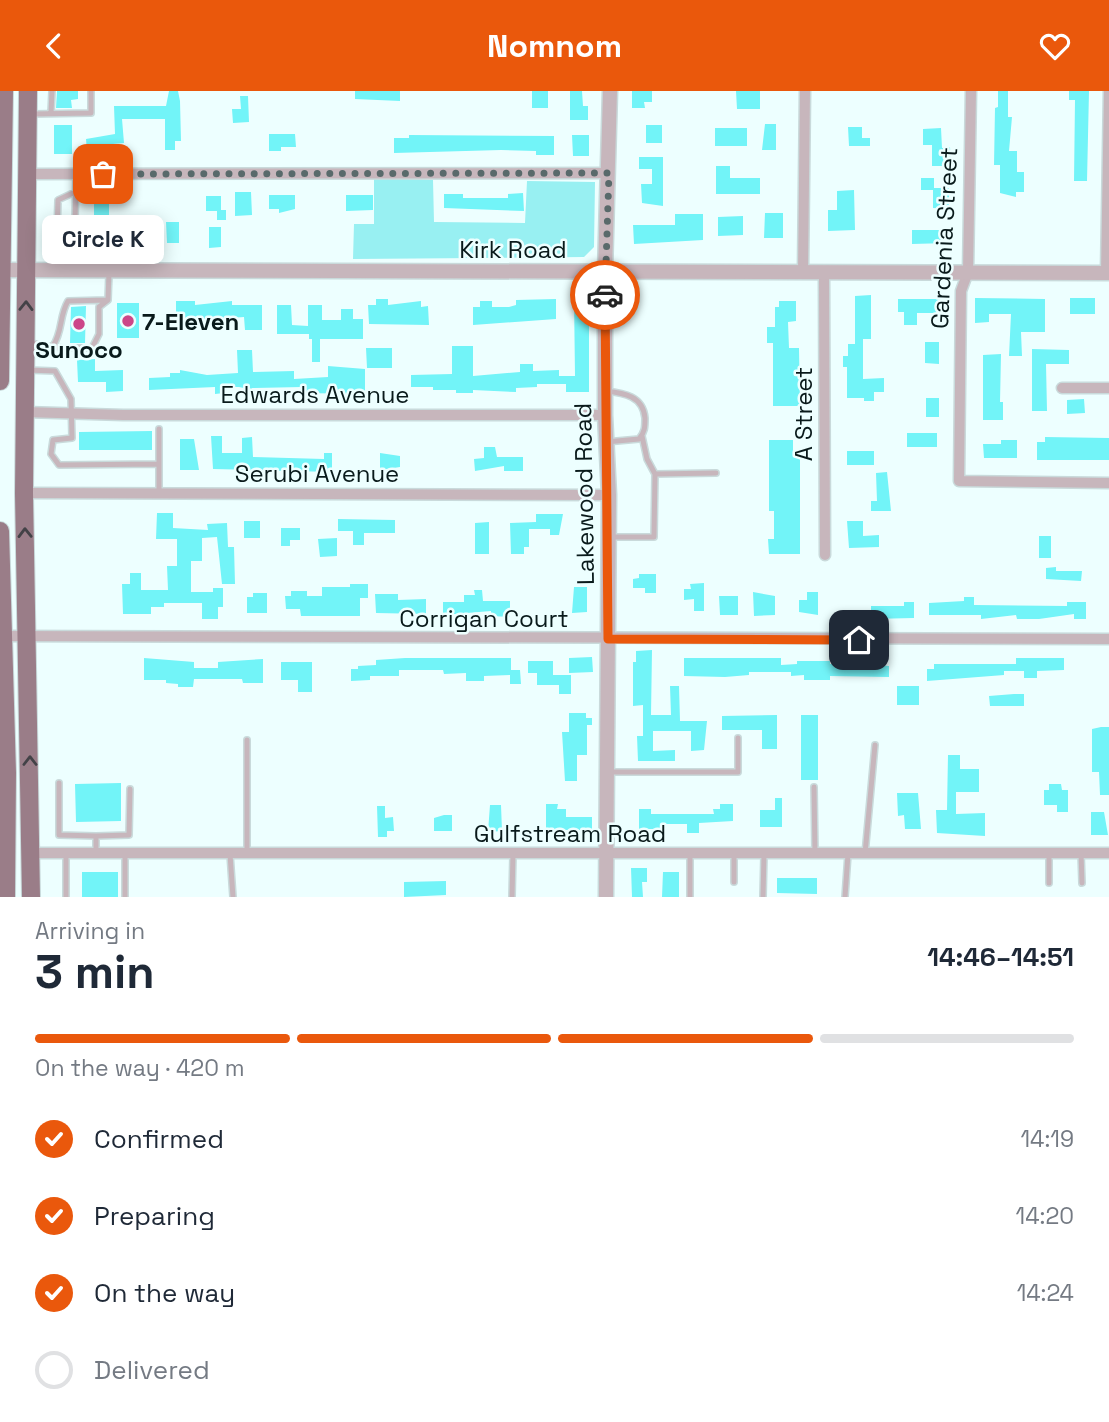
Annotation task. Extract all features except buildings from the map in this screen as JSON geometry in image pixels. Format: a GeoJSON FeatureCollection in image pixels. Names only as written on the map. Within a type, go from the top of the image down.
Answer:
{"type":"FeatureCollection","features":[{"type":"Feature","properties":{"kind":"main road"},"geometry":{"type":"LineString","coordinates":[[0,381],[4,91]]}},
{"type":"Feature","properties":{"kind":"main road"},"geometry":{"type":"LineString","coordinates":[[28,91],[24,493],[31,897]]}},
{"type":"Feature","properties":{"kind":"main road"},"geometry":{"type":"LineString","coordinates":[[0,531],[3,854],[6,897]]}},
{"type":"Feature","properties":{"kind":"main road"},"geometry":{"type":"LineString","coordinates":[[3,773],[18,785],[18,834],[31,853]]}},
{"type":"Feature","properties":{"kind":"main road"},"geometry":{"type":"LineString","coordinates":[[3,854],[16,861],[21,871],[20,897]]}},
{"type":"Feature","properties":{"kind":"street","name":"Lakewood Road"},"geometry":{"type":"LineString","coordinates":[[606,897],[609,495],[605,415],[605,272],[610,91]]}},
{"type":"Feature","properties":{"kind":"street"},"geometry":{"type":"LineString","coordinates":[[803,272],[805,91]]}},
{"type":"Feature","properties":{"kind":"street","name":"Gardenia Street"},"geometry":{"type":"LineString","coordinates":[[971,91],[968,272],[961,287],[958,481],[1109,483]]}},
{"type":"Feature","properties":{"kind":"street"},"geometry":{"type":"LineString","coordinates":[[1107,273],[1109,91]]}},
{"type":"Feature","properties":{"kind":"street"},"geometry":{"type":"LineString","coordinates":[[27,174],[609,173]]}},
{"type":"Feature","properties":{"kind":"street","name":"Kirk Road"},"geometry":{"type":"LineString","coordinates":[[1,270],[1107,273]]}},
{"type":"Feature","properties":{"kind":"street","name":"A Street"},"geometry":{"type":"LineString","coordinates":[[824,272],[825,555]]}},
{"type":"Feature","properties":{"kind":"street"},"geometry":{"type":"LineString","coordinates":[[1062,388],[1109,388]]}},
{"type":"Feature","properties":{"kind":"street","name":"Edwards Avenue"},"geometry":{"type":"LineString","coordinates":[[24,412],[605,415]]}},
{"type":"Feature","properties":{"kind":"street","name":"Serubi Avenue"},"geometry":{"type":"LineString","coordinates":[[24,493],[609,495]]}},
{"type":"Feature","properties":{"kind":"street","name":"Corrigan Court"},"geometry":{"type":"LineString","coordinates":[[1,636],[1109,639]]}},
{"type":"Feature","properties":{"kind":"street","name":"Gulfstream Road"},"geometry":{"type":"LineString","coordinates":[[31,853],[1109,853]]}},
{"type":"Feature","properties":{"kind":"lane"},"geometry":{"type":"LineString","coordinates":[[51,91],[51,114]]}},
{"type":"Feature","properties":{"kind":"lane"},"geometry":{"type":"LineString","coordinates":[[28,114],[91,113],[92,91]]}},
{"type":"Feature","properties":{"kind":"lane"},"geometry":{"type":"LineString","coordinates":[[74,270],[76,174]]}},
{"type":"Feature","properties":{"kind":"lane"},"geometry":{"type":"LineString","coordinates":[[75,192],[58,200],[55,230],[57,234],[74,241],[103,242]]}},
{"type":"Feature","properties":{"kind":"lane"},"geometry":{"type":"LineString","coordinates":[[108,300],[109,270]]}},
{"type":"Feature","properties":{"kind":"lane"},"geometry":{"type":"LineString","coordinates":[[26,343],[92,348],[99,334],[99,307],[108,300]]}},
{"type":"Feature","properties":{"kind":"lane"},"geometry":{"type":"LineString","coordinates":[[53,346],[61,333],[62,311],[68,301],[108,300]]}},
{"type":"Feature","properties":{"kind":"lane"},"geometry":{"type":"LineString","coordinates":[[25,370],[55,371],[71,399],[72,438],[53,440],[51,454],[59,465],[159,464]]}},
{"type":"Feature","properties":{"kind":"lane"},"geometry":{"type":"LineString","coordinates":[[605,391],[633,397],[641,404],[645,422],[642,436],[647,459],[655,474],[654,537],[609,537]]}},
{"type":"Feature","properties":{"kind":"lane"},"geometry":{"type":"LineString","coordinates":[[159,429],[159,493]]}},
{"type":"Feature","properties":{"kind":"lane"},"geometry":{"type":"LineString","coordinates":[[606,442],[642,436]]}},
{"type":"Feature","properties":{"kind":"lane"},"geometry":{"type":"LineString","coordinates":[[655,474],[716,473]]}},
{"type":"Feature","properties":{"kind":"lane"},"geometry":{"type":"LineString","coordinates":[[607,772],[738,772],[738,738]]}},
{"type":"Feature","properties":{"kind":"lane"},"geometry":{"type":"LineString","coordinates":[[247,740],[247,854]]}},
{"type":"Feature","properties":{"kind":"lane"},"geometry":{"type":"LineString","coordinates":[[865,854],[875,745]]}},
{"type":"Feature","properties":{"kind":"lane"},"geometry":{"type":"LineString","coordinates":[[59,783],[59,835],[129,835],[130,789]]}},
{"type":"Feature","properties":{"kind":"lane"},"geometry":{"type":"LineString","coordinates":[[814,787],[815,854]]}},
{"type":"Feature","properties":{"kind":"lane"},"geometry":{"type":"LineString","coordinates":[[96,836],[96,854]]}},
{"type":"Feature","properties":{"kind":"lane"},"geometry":{"type":"LineString","coordinates":[[1049,853],[1049,883]]}},
{"type":"Feature","properties":{"kind":"lane"},"geometry":{"type":"LineString","coordinates":[[1081,853],[1082,883]]}},
{"type":"Feature","properties":{"kind":"lane"},"geometry":{"type":"LineString","coordinates":[[66,854],[66,897]]}},
{"type":"Feature","properties":{"kind":"lane"},"geometry":{"type":"LineString","coordinates":[[125,854],[125,897]]}},
{"type":"Feature","properties":{"kind":"lane"},"geometry":{"type":"LineString","coordinates":[[230,854],[233,897]]}},
{"type":"Feature","properties":{"kind":"lane"},"geometry":{"type":"LineString","coordinates":[[734,854],[734,882]]}},
{"type":"Feature","properties":{"kind":"lane"},"geometry":{"type":"LineString","coordinates":[[763,897],[764,854]]}},
{"type":"Feature","properties":{"kind":"lane"},"geometry":{"type":"LineString","coordinates":[[845,897],[848,854]]}},
{"type":"Feature","properties":{"kind":"lane"},"geometry":{"type":"LineString","coordinates":[[512,897],[513,855]]}},
{"type":"Feature","properties":{"kind":"lane"},"geometry":{"type":"LineString","coordinates":[[690,855],[690,897]]}},
{"type":"Feature","properties":{"kind":"shaded area"},"geometry":{"type":"Polygon","coordinates":[[[374,178],[433,180],[434,222],[525,223],[527,181],[595,182],[594,247],[584,257],[353,259],[354,224],[374,224],[374,178]]]}},
{"type":"Feature","properties":{"kind":"way so far"},"geometry":{"type":"LineString","coordinates":[[103,174],[609,173],[605,295]]}},
{"type":"Feature","properties":{"kind":"place","name":"Circle K"},"geometry":{"type":"Point","coordinates":[103,174]}},
{"type":"Feature","properties":{"kind":"place","name":"7-Eleven"},"geometry":{"type":"Point","coordinates":[128,321]}},
{"type":"Feature","properties":{"kind":"place","name":"Sunoco"},"geometry":{"type":"Point","coordinates":[79,324]}},
{"type":"Feature","properties":{"kind":"route"},"geometry":{"type":"LineString","coordinates":[[605,295],[605,415],[609,495],[608,639],[859,640]]}}]}
